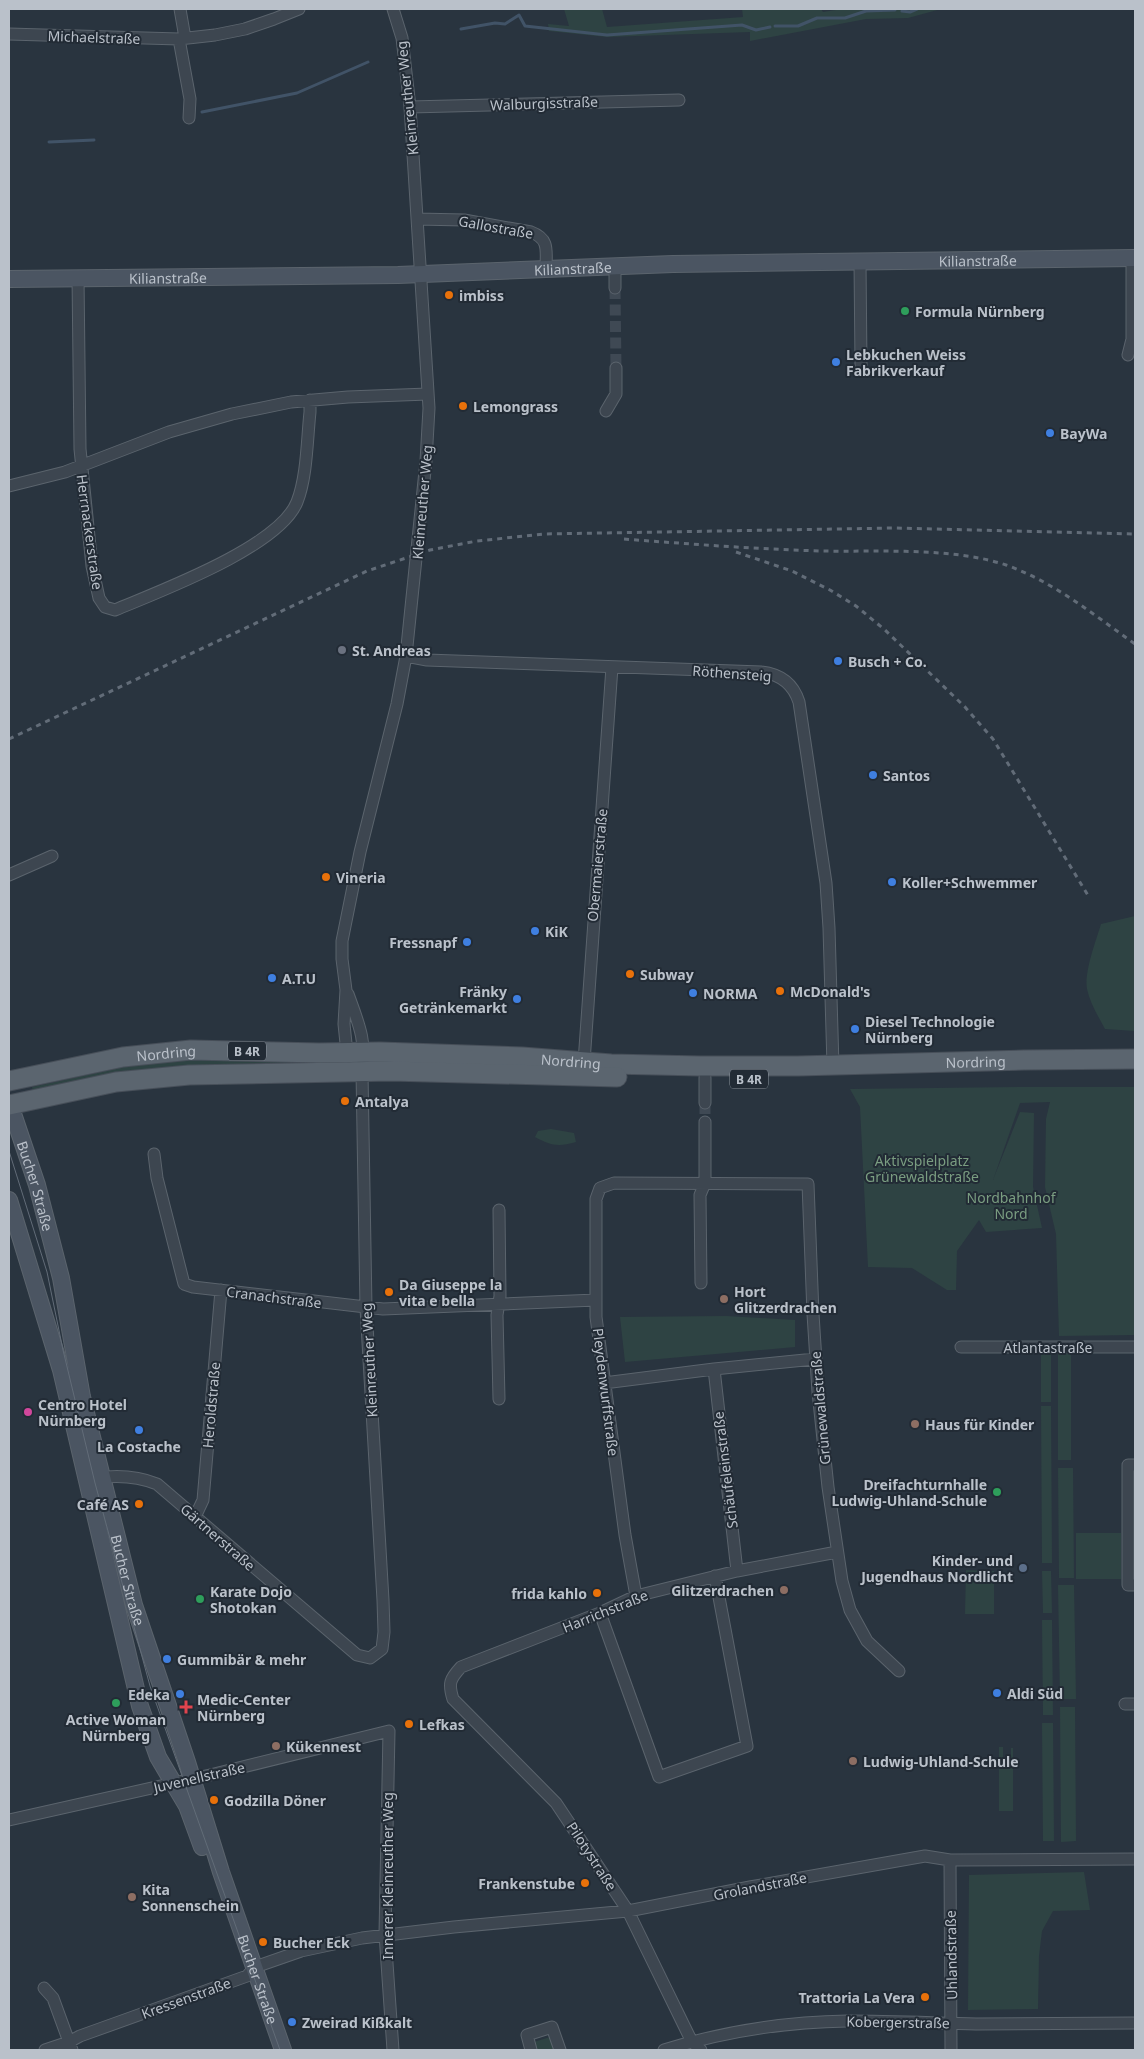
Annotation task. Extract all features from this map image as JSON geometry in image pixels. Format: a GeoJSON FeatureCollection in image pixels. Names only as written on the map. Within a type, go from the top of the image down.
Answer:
{"type":"FeatureCollection","features":[{"type":"Feature","properties":{"kind":"main road","name":"Kilianstraße"},"geometry":{"type":"LineString","coordinates":[[9,278],[421,274],[615,266],[1134,258]]}},
{"type":"Feature","properties":{"kind":"main road","name":"Nordring"},"geometry":{"type":"LineString","coordinates":[[9,1081],[123,1057],[164,1052],[225,1050],[522,1057],[584,1062],[700,1066],[833,1066],[1024,1060],[1135,1059]]}},
{"type":"Feature","properties":{"kind":"main road","name":"Nordring"},"geometry":{"type":"LineString","coordinates":[[9,1104],[116,1082],[156,1077],[224,1074],[362,1072],[704,1078],[825,1078],[1022,1072],[1135,1072]]}},
{"type":"Feature","properties":{"kind":"main road","name":"Bucher Straße"},"geometry":{"type":"LineString","coordinates":[[9,1104],[34,1177],[53,1246],[69,1316],[95,1478],[136,1693],[153,1744],[186,1806],[283,2050]]}},
{"type":"Feature","properties":{"kind":"main road","name":"Bucher Straße"},"geometry":{"type":"LineString","coordinates":[[9,1200],[134,1606],[192,1778],[251,1971],[272,2050]]}},
{"type":"Feature","properties":{"kind":"street"},"geometry":{"type":"LineString","coordinates":[[180,9],[190,99],[189,118]]}},
{"type":"Feature","properties":{"kind":"street","name":"Michaelstraße"},"geometry":{"type":"LineString","coordinates":[[9,34],[182,39],[215,35],[244,28],[274,20],[299,9]]}},
{"type":"Feature","properties":{"kind":"street","name":"Kleinreuther Weg"},"geometry":{"type":"LineString","coordinates":[[382,1649],[384,1632],[383,1600],[366,1308],[362,1072],[344,1024],[346,990],[342,959],[344,926],[360,852],[397,704],[406,656],[426,461],[428,394],[410,107],[402,38],[393,9]]}},
{"type":"Feature","properties":{"kind":"street","name":"Walburgisstraße"},"geometry":{"type":"LineString","coordinates":[[410,107],[679,100]]}},
{"type":"Feature","properties":{"kind":"street","name":"Gallostraße"},"geometry":{"type":"LineString","coordinates":[[417,218],[464,220],[539,235],[544,241],[546,269]]}},
{"type":"Feature","properties":{"kind":"street"},"geometry":{"type":"LineString","coordinates":[[1128,354],[1132,339],[1134,258]]}},
{"type":"Feature","properties":{"kind":"street"},"geometry":{"type":"LineString","coordinates":[[860,262],[861,365]]}},
{"type":"Feature","properties":{"kind":"street"},"geometry":{"type":"LineString","coordinates":[[615,266],[615,288]]}},
{"type":"Feature","properties":{"kind":"street","name":"Herrnackerstraße"},"geometry":{"type":"LineString","coordinates":[[78,278],[81,464],[92,566],[99,598],[105,607],[115,610],[177,584],[224,561],[266,537],[282,525],[291,514],[301,489],[310,400]]}},
{"type":"Feature","properties":{"kind":"street"},"geometry":{"type":"LineString","coordinates":[[606,410],[616,394],[616,368]]}},
{"type":"Feature","properties":{"kind":"street"},"geometry":{"type":"LineString","coordinates":[[9,486],[65,472],[81,464],[201,422],[290,402],[348,397],[428,394]]}},
{"type":"Feature","properties":{"kind":"street","name":"Röthensteig"},"geometry":{"type":"LineString","coordinates":[[406,656],[427,660],[773,673],[784,678],[797,695],[826,882],[831,972],[833,1066]]}},
{"type":"Feature","properties":{"kind":"street","name":"Obermaierstraße"},"geometry":{"type":"LineString","coordinates":[[584,1062],[612,668]]}},
{"type":"Feature","properties":{"kind":"street"},"geometry":{"type":"LineString","coordinates":[[9,875],[52,856]]}},
{"type":"Feature","properties":{"kind":"street","name":"Kleinreuther Weg"},"geometry":{"type":"LineString","coordinates":[[346,990],[362,1034],[356,1052],[362,1072]]}},
{"type":"Feature","properties":{"kind":"street"},"geometry":{"type":"LineString","coordinates":[[704,1078],[704,1103]]}},
{"type":"Feature","properties":{"kind":"street"},"geometry":{"type":"LineString","coordinates":[[701,1283],[700,1194],[705,1184],[705,1122]]}},
{"type":"Feature","properties":{"kind":"street","name":"Cranachstraße"},"geometry":{"type":"LineString","coordinates":[[154,1154],[157,1178],[184,1284],[193,1287],[383,1309],[596,1300]]}},
{"type":"Feature","properties":{"kind":"street","name":"Pleydenwurffstraße"},"geometry":{"type":"LineString","coordinates":[[636,1596],[624,1535],[596,1317],[596,1200],[600,1188],[614,1183],[705,1184]]}},
{"type":"Feature","properties":{"kind":"street","name":"Grünewaldstraße"},"geometry":{"type":"LineString","coordinates":[[705,1184],[808,1184],[815,1359],[836,1552],[850,1610],[858,1627],[867,1641],[899,1672]]}},
{"type":"Feature","properties":{"kind":"street"},"geometry":{"type":"LineString","coordinates":[[499,1210],[500,1296],[497,1315],[499,1399]]}},
{"type":"Feature","properties":{"kind":"street","name":"Heroldstraße"},"geometry":{"type":"LineString","coordinates":[[195,1517],[203,1500],[221,1290]]}},
{"type":"Feature","properties":{"kind":"street","name":"Atlantastraße"},"geometry":{"type":"LineString","coordinates":[[961,1347],[1135,1347]]}},
{"type":"Feature","properties":{"kind":"street"},"geometry":{"type":"LineString","coordinates":[[604,1383],[815,1359]]}},
{"type":"Feature","properties":{"kind":"street","name":"Schäufeleinstraße"},"geometry":{"type":"LineString","coordinates":[[714,1369],[737,1571]]}},
{"type":"Feature","properties":{"kind":"street"},"geometry":{"type":"LineString","coordinates":[[1135,1465],[1128,1465],[1128,1585],[1135,1585]]}},
{"type":"Feature","properties":{"kind":"street","name":"Gärtnerstraße"},"geometry":{"type":"LineString","coordinates":[[95,1478],[127,1476],[157,1484],[357,1655],[370,1658],[382,1649]]}},
{"type":"Feature","properties":{"kind":"street","name":"Harrichstraße"},"geometry":{"type":"LineString","coordinates":[[450,1687],[452,1677],[461,1667],[600,1613],[636,1596],[737,1571],[836,1552]]}},
{"type":"Feature","properties":{"kind":"street"},"geometry":{"type":"LineString","coordinates":[[600,1613],[658,1776],[747,1746],[715,1576]]}},
{"type":"Feature","properties":{"kind":"street","name":"Pilotystraße"},"geometry":{"type":"LineString","coordinates":[[450,1687],[452,1699],[556,1803],[628,1911],[692,2042],[701,2050]]}},
{"type":"Feature","properties":{"kind":"street","name":"Juvenellstraße"},"geometry":{"type":"LineString","coordinates":[[9,1820],[389,1731]]}},
{"type":"Feature","properties":{"kind":"street","name":"Innerer Kleinreuther Weg"},"geometry":{"type":"LineString","coordinates":[[389,1731],[385,1934],[393,2050]]}},
{"type":"Feature","properties":{"kind":"street","name":"Grolandstraße"},"geometry":{"type":"LineString","coordinates":[[385,1934],[628,1911],[925,1856],[950,1860],[1135,1860]]}},
{"type":"Feature","properties":{"kind":"street","name":"Uhlandstraße"},"geometry":{"type":"LineString","coordinates":[[950,1860],[952,2050]]}},
{"type":"Feature","properties":{"kind":"street","name":"Kressenstraße"},"geometry":{"type":"LineString","coordinates":[[45,2050],[70,2046],[80,2036],[251,1971],[332,1943],[385,1934]]}},
{"type":"Feature","properties":{"kind":"street"},"geometry":{"type":"LineString","coordinates":[[44,1988],[53,1998],[70,2046]]}},
{"type":"Feature","properties":{"kind":"street","name":"Kobergerstraße"},"geometry":{"type":"LineString","coordinates":[[664,2050],[749,2030],[806,2023],[846,2021],[1135,2023]]}},
{"type":"Feature","properties":{"kind":"street"},"geometry":{"type":"LineString","coordinates":[[531,2050],[527,2035],[552,2027],[560,2050]]}},
{"type":"Feature","properties":{"kind":"green space"},"geometry":{"type":"Polygon","coordinates":[[[564,9],[602,9],[607,27],[743,17],[742,9],[821,9],[823,12],[842,9],[941,9],[908,18],[866,19],[750,41],[750,32],[607,37],[549,31],[548,24],[569,26],[564,9]]]}},
{"type":"Feature","properties":{"kind":"green space"},"geometry":{"type":"Polygon","coordinates":[[[1135,916],[1135,1031],[1105,1029],[1092,1004],[1087,989],[1087,974],[1091,956],[1101,924],[1135,916]]]}},
{"type":"Feature","properties":{"kind":"green space"},"geometry":{"type":"Polygon","coordinates":[[[178,1058],[305,1058],[305,1062],[174,1066],[34,1095],[32,1087],[137,1064],[178,1058]]]}},
{"type":"Feature","properties":{"kind":"green space"},"geometry":{"type":"Polygon","coordinates":[[[1135,1087],[1135,1335],[1059,1336],[1056,1234],[1045,1187],[1046,1119],[1050,1102],[1020,1103],[993,1180],[1020,1112],[1034,1113],[1033,1187],[1042,1228],[986,1232],[979,1220],[957,1251],[956,1290],[947,1290],[912,1268],[868,1267],[860,1107],[850,1089],[1135,1087]]]}},
{"type":"Feature","properties":{"kind":"green space"},"geometry":{"type":"Polygon","coordinates":[[[551,1129],[574,1133],[576,1142],[555,1145],[535,1137],[538,1131],[551,1129]]]}},
{"type":"Feature","properties":{"kind":"green space"},"geometry":{"type":"Polygon","coordinates":[[[726,1316],[795,1320],[795,1347],[625,1362],[620,1317],[726,1316]]]}},
{"type":"Feature","properties":{"kind":"green space"},"geometry":{"type":"Polygon","coordinates":[[[1041,1351],[1051,1351],[1051,1402],[1041,1402],[1041,1351]]]}},
{"type":"Feature","properties":{"kind":"green space"},"geometry":{"type":"Polygon","coordinates":[[[1058,1351],[1071,1351],[1071,1460],[1058,1460],[1058,1351]]]}},
{"type":"Feature","properties":{"kind":"green space"},"geometry":{"type":"Polygon","coordinates":[[[1041,1406],[1051,1406],[1052,1563],[1042,1563],[1041,1406]]]}},
{"type":"Feature","properties":{"kind":"green space"},"geometry":{"type":"Polygon","coordinates":[[[1058,1468],[1073,1468],[1074,1578],[1059,1578],[1058,1468]]]}},
{"type":"Feature","properties":{"kind":"green space"},"geometry":{"type":"Polygon","coordinates":[[[1076,1533],[1121,1533],[1121,1579],[1076,1579],[1076,1533]]]}},
{"type":"Feature","properties":{"kind":"green space"},"geometry":{"type":"Polygon","coordinates":[[[966,1570],[994,1571],[994,1614],[965,1614],[966,1570]]]}},
{"type":"Feature","properties":{"kind":"green space"},"geometry":{"type":"Polygon","coordinates":[[[1042,1571],[1051,1571],[1052,1613],[1043,1613],[1042,1571]]]}},
{"type":"Feature","properties":{"kind":"green space"},"geometry":{"type":"Polygon","coordinates":[[[1058,1585],[1074,1585],[1076,1699],[1060,1699],[1058,1585]]]}},
{"type":"Feature","properties":{"kind":"green space"},"geometry":{"type":"Polygon","coordinates":[[[1042,1620],[1052,1620],[1053,1715],[1043,1715],[1042,1620]]]}},
{"type":"Feature","properties":{"kind":"green space"},"geometry":{"type":"Polygon","coordinates":[[[1060,1707],[1075,1707],[1076,1841],[1061,1842],[1060,1707]]]}},
{"type":"Feature","properties":{"kind":"green space"},"geometry":{"type":"Polygon","coordinates":[[[1042,1723],[1053,1723],[1054,1841],[1043,1841],[1042,1723]]]}},
{"type":"Feature","properties":{"kind":"green space"},"geometry":{"type":"Polygon","coordinates":[[[999,1747],[1003,1747],[1003,1759],[1011,1759],[1011,1748],[1013,1748],[1013,1811],[999,1811],[999,1747]]]}},
{"type":"Feature","properties":{"kind":"green space"},"geometry":{"type":"Polygon","coordinates":[[[1084,1872],[1090,1910],[1053,1911],[1042,1931],[1039,1956],[1038,2009],[968,2010],[969,1875],[1084,1872]]]}},
{"type":"Feature","properties":{"kind":"green space"},"geometry":{"type":"Polygon","coordinates":[[[550,2037],[555,2050],[536,2050],[534,2042],[550,2037]]]}},
{"type":"Feature","properties":{"kind":"waterway"},"geometry":{"type":"LineString","coordinates":[[902,11],[910,12],[917,9]]}},
{"type":"Feature","properties":{"kind":"waterway"},"geometry":{"type":"LineString","coordinates":[[775,26],[798,26],[817,18],[845,18],[866,11],[895,10]]}},
{"type":"Feature","properties":{"kind":"waterway"},"geometry":{"type":"LineString","coordinates":[[461,29],[495,23],[505,24],[519,15],[525,26],[607,35],[742,25],[756,30],[770,27]]}},
{"type":"Feature","properties":{"kind":"waterway"},"geometry":{"type":"LineString","coordinates":[[202,112],[297,93],[368,62]]}},
{"type":"Feature","properties":{"kind":"waterway"},"geometry":{"type":"LineString","coordinates":[[49,142],[94,140]]}},
{"type":"Feature","properties":{"kind":"tunnel"},"geometry":{"type":"LineString","coordinates":[[615,288],[616,368]]}},
{"type":"Feature","properties":{"kind":"tunnel"},"geometry":{"type":"LineString","coordinates":[[705,1103],[705,1122]]}},
{"type":"Feature","properties":{"kind":"tram line"},"geometry":{"type":"LineString","coordinates":[[9,1151],[47,1272],[63,1350],[95,1483],[150,1686],[280,2050]]}},
{"type":"Feature","properties":{"kind":"railway"},"geometry":{"type":"LineString","coordinates":[[9,739],[367,571],[430,550],[477,541],[544,534],[894,528],[1135,534]]}},
{"type":"Feature","properties":{"kind":"railway"},"geometry":{"type":"LineString","coordinates":[[624,539],[796,550],[939,553],[985,559],[1006,565],[1041,580],[1135,644]]}},
{"type":"Feature","properties":{"kind":"railway"},"geometry":{"type":"LineString","coordinates":[[736,552],[792,571],[830,590],[856,606],[885,630],[965,707],[993,739],[1089,897]]}},
{"type":"Feature","properties":{"kind":"place","name":"imbiss"},"geometry":{"type":"Point","coordinates":[449,295]}},
{"type":"Feature","properties":{"kind":"place","name":"Formula Nürnberg"},"geometry":{"type":"Point","coordinates":[905,311]}},
{"type":"Feature","properties":{"kind":"place","name":"Lebkuchen Weiss Fabrikverkauf"},"geometry":{"type":"Point","coordinates":[836,362]}},
{"type":"Feature","properties":{"kind":"place","name":"Lemongrass"},"geometry":{"type":"Point","coordinates":[463,406]}},
{"type":"Feature","properties":{"kind":"place","name":"BayWa"},"geometry":{"type":"Point","coordinates":[1050,433]}},
{"type":"Feature","properties":{"kind":"place","name":"St. Andreas"},"geometry":{"type":"Point","coordinates":[342,650]}},
{"type":"Feature","properties":{"kind":"place","name":"Busch + Co."},"geometry":{"type":"Point","coordinates":[838,661]}},
{"type":"Feature","properties":{"kind":"place","name":"Santos"},"geometry":{"type":"Point","coordinates":[873,775]}},
{"type":"Feature","properties":{"kind":"place","name":"Vineria"},"geometry":{"type":"Point","coordinates":[326,877]}},
{"type":"Feature","properties":{"kind":"place","name":"Koller+Schwemmer"},"geometry":{"type":"Point","coordinates":[892,882]}},
{"type":"Feature","properties":{"kind":"place","name":"KiK"},"geometry":{"type":"Point","coordinates":[535,931]}},
{"type":"Feature","properties":{"kind":"place","name":"Fressnapf"},"geometry":{"type":"Point","coordinates":[467,942]}},
{"type":"Feature","properties":{"kind":"place","name":"Subway"},"geometry":{"type":"Point","coordinates":[630,974]}},
{"type":"Feature","properties":{"kind":"place","name":"A.T.U"},"geometry":{"type":"Point","coordinates":[272,978]}},
{"type":"Feature","properties":{"kind":"place","name":"McDonald's"},"geometry":{"type":"Point","coordinates":[780,991]}},
{"type":"Feature","properties":{"kind":"place","name":"NORMA"},"geometry":{"type":"Point","coordinates":[693,993]}},
{"type":"Feature","properties":{"kind":"place","name":"Fränky Getränkemarkt"},"geometry":{"type":"Point","coordinates":[517,999]}},
{"type":"Feature","properties":{"kind":"place","name":"Diesel Technologie Nürnberg"},"geometry":{"type":"Point","coordinates":[855,1029]}},
{"type":"Feature","properties":{"kind":"place","name":"Antalya"},"geometry":{"type":"Point","coordinates":[345,1101]}},
{"type":"Feature","properties":{"kind":"place","name":"Da Giuseppe la vita e bella"},"geometry":{"type":"Point","coordinates":[389,1292]}},
{"type":"Feature","properties":{"kind":"place","name":"Hort Glitzerdrachen"},"geometry":{"type":"Point","coordinates":[724,1299]}},
{"type":"Feature","properties":{"kind":"place","name":"Centro Hotel Nürnberg"},"geometry":{"type":"Point","coordinates":[28,1412]}},
{"type":"Feature","properties":{"kind":"place","name":"Haus für Kinder"},"geometry":{"type":"Point","coordinates":[915,1424]}},
{"type":"Feature","properties":{"kind":"place","name":"La Costache"},"geometry":{"type":"Point","coordinates":[139,1430]}},
{"type":"Feature","properties":{"kind":"place","name":"Dreifachturnhalle Ludwig-Uhland-Schule"},"geometry":{"type":"Point","coordinates":[997,1492]}},
{"type":"Feature","properties":{"kind":"place","name":"Café AS"},"geometry":{"type":"Point","coordinates":[139,1504]}},
{"type":"Feature","properties":{"kind":"place","name":"Kinder- und Jugendhaus Nordlicht"},"geometry":{"type":"Point","coordinates":[1023,1568]}},
{"type":"Feature","properties":{"kind":"place","name":"Glitzerdrachen"},"geometry":{"type":"Point","coordinates":[784,1590]}},
{"type":"Feature","properties":{"kind":"place","name":"frida kahlo"},"geometry":{"type":"Point","coordinates":[597,1593]}},
{"type":"Feature","properties":{"kind":"place","name":"Karate Dojo Shotokan"},"geometry":{"type":"Point","coordinates":[200,1599]}},
{"type":"Feature","properties":{"kind":"place","name":"Gummibär & mehr"},"geometry":{"type":"Point","coordinates":[167,1659]}},
{"type":"Feature","properties":{"kind":"place","name":"Aldi Süd"},"geometry":{"type":"Point","coordinates":[997,1693]}},
{"type":"Feature","properties":{"kind":"place","name":"Edeka"},"geometry":{"type":"Point","coordinates":[180,1694]}},
{"type":"Feature","properties":{"kind":"place","name":"Active Woman Nürnberg"},"geometry":{"type":"Point","coordinates":[116,1703]}},
{"type":"Feature","properties":{"kind":"place","name":"Medic-Center Nürnberg"},"geometry":{"type":"Point","coordinates":[186,1707]}},
{"type":"Feature","properties":{"kind":"place","name":"Lefkas"},"geometry":{"type":"Point","coordinates":[409,1724]}},
{"type":"Feature","properties":{"kind":"place","name":"Kükennest"},"geometry":{"type":"Point","coordinates":[276,1746]}},
{"type":"Feature","properties":{"kind":"place","name":"Ludwig-Uhland-Schule"},"geometry":{"type":"Point","coordinates":[853,1761]}},
{"type":"Feature","properties":{"kind":"place","name":"Godzilla Döner"},"geometry":{"type":"Point","coordinates":[214,1800]}},
{"type":"Feature","properties":{"kind":"place","name":"Frankenstube"},"geometry":{"type":"Point","coordinates":[585,1883]}},
{"type":"Feature","properties":{"kind":"place","name":"Kita Sonnenschein"},"geometry":{"type":"Point","coordinates":[132,1897]}},
{"type":"Feature","properties":{"kind":"place","name":"Bucher Eck"},"geometry":{"type":"Point","coordinates":[263,1942]}},
{"type":"Feature","properties":{"kind":"place","name":"Trattoria La Vera"},"geometry":{"type":"Point","coordinates":[925,1997]}},
{"type":"Feature","properties":{"kind":"place","name":"Zweirad Kißkalt"},"geometry":{"type":"Point","coordinates":[292,2022]}},
{"type":"Feature","properties":{"kind":"park label","name":"Aktivspielplatz Grünewaldstraße"},"geometry":{"type":"Point","coordinates":[922,1168]}},
{"type":"Feature","properties":{"kind":"park label","name":"Nordbahnhof Nord"},"geometry":{"type":"Point","coordinates":[1011,1206]}}]}
